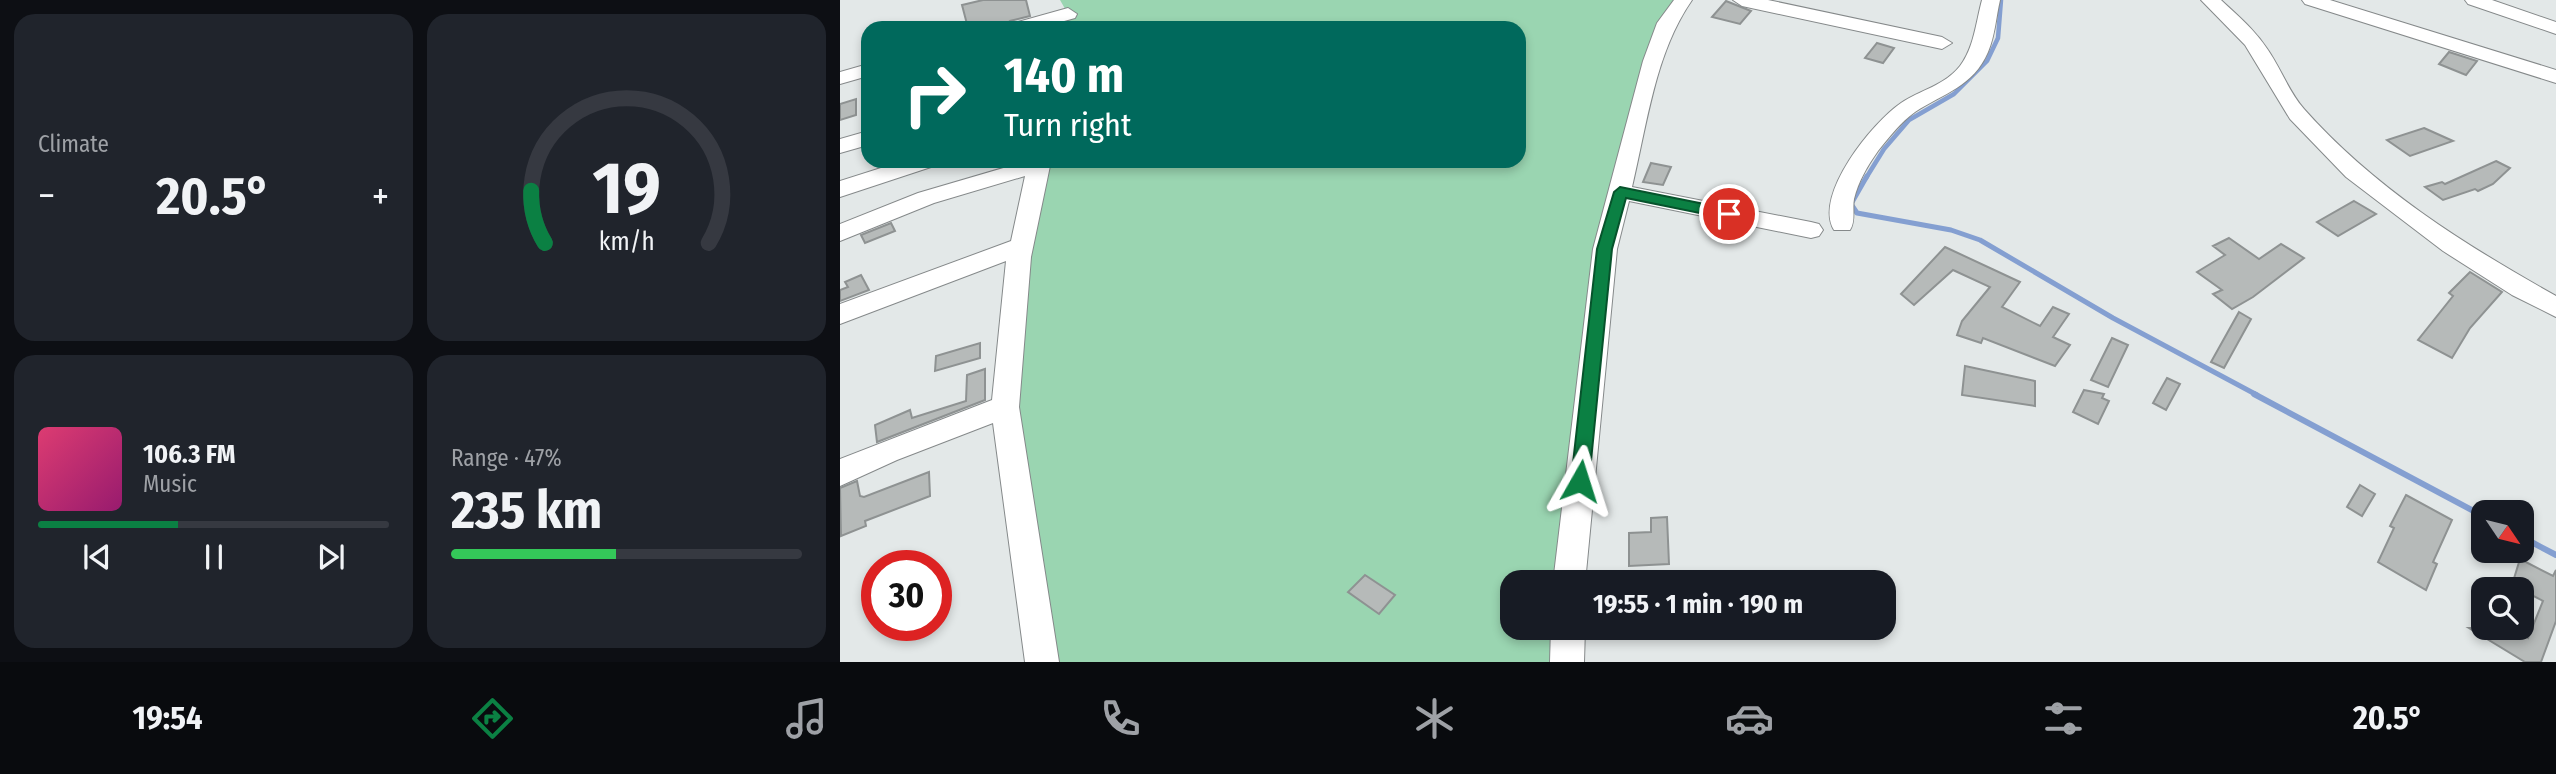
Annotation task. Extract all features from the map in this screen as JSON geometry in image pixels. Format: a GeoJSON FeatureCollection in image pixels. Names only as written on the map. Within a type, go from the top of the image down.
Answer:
{"type":"FeatureCollection","features":[{"type":"Feature","properties":{"kind":"street"},"geometry":{"type":"LineString","coordinates":[[1570,570],[1605,249],[1653,61],[1666,23],[1683,0]]}},
{"type":"Feature","properties":{"kind":"street"},"geometry":{"type":"LineString","coordinates":[[1742,0],[1942,43]]}},
{"type":"Feature","properties":{"kind":"street"},"geometry":{"type":"LineString","coordinates":[[1842,224],[1840,202],[1853,172],[1898,115],[1941,92],[1967,71],[1982,47],[1992,0]]}},
{"type":"Feature","properties":{"kind":"street"},"geometry":{"type":"LineString","coordinates":[[2210,0],[2252,40],[2294,111],[2346,165],[2373,188],[2466,255],[2556,308]]}},
{"type":"Feature","properties":{"kind":"street"},"geometry":{"type":"LineString","coordinates":[[2311,0],[2556,77]]}},
{"type":"Feature","properties":{"kind":"street"},"geometry":{"type":"LineString","coordinates":[[2473,0],[2556,28]]}},
{"type":"Feature","properties":{"kind":"street"},"geometry":{"type":"LineString","coordinates":[[1042,21],[1065,14]]}},
{"type":"Feature","properties":{"kind":"street"},"geometry":{"type":"LineString","coordinates":[[840,78],[861,72]]}},
{"type":"Feature","properties":{"kind":"street"},"geometry":{"type":"LineString","coordinates":[[840,146],[861,140]]}},
{"type":"Feature","properties":{"kind":"street"},"geometry":{"type":"LineString","coordinates":[[840,189],[904,168]]}},
{"type":"Feature","properties":{"kind":"street"},"geometry":{"type":"LineString","coordinates":[[840,233],[926,198],[1023,168]]}},
{"type":"Feature","properties":{"kind":"street"},"geometry":{"type":"LineString","coordinates":[[1038,168],[1021,246],[1005,407],[1042,662]]}},
{"type":"Feature","properties":{"kind":"street"},"geometry":{"type":"LineString","coordinates":[[1620,192],[1811,230]]}},
{"type":"Feature","properties":{"kind":"street"},"geometry":{"type":"LineString","coordinates":[[840,314],[1021,246]]}},
{"type":"Feature","properties":{"kind":"street"},"geometry":{"type":"LineString","coordinates":[[840,473],[887,451],[1005,407]]}},
{"type":"Feature","properties":{"kind":"street"},"geometry":{"type":"LineString","coordinates":[[1567,662],[1568,640]]}},
{"type":"Feature","properties":{"kind":"green space"},"geometry":{"type":"Polygon","coordinates":[[[1060,0],[1683,0],[1666,23],[1620,192],[1571,570],[1500,570],[1500,640],[1568,640],[1567,662],[1042,662],[1005,407],[1039,168],[1526,168],[1526,21],[1068,21],[1068,14],[1060,0]]]}},
{"type":"Feature","properties":{"kind":"building"},"geometry":{"type":"Polygon","coordinates":[[[983,0],[1026,0],[1030,16],[1010,21],[966,21],[962,5],[983,0]]]}},
{"type":"Feature","properties":{"kind":"building"},"geometry":{"type":"Polygon","coordinates":[[[1726,1],[1751,11],[1740,24],[1712,17],[1726,1]]]}},
{"type":"Feature","properties":{"kind":"building"},"geometry":{"type":"Polygon","coordinates":[[[1877,43],[1894,48],[1883,63],[1865,58],[1877,43]]]}},
{"type":"Feature","properties":{"kind":"building"},"geometry":{"type":"Polygon","coordinates":[[[2449,52],[2477,61],[2466,75],[2439,64],[2449,52]]]}},
{"type":"Feature","properties":{"kind":"building"},"geometry":{"type":"Polygon","coordinates":[[[856,99],[856,115],[840,120],[840,104],[856,99]]]}},
{"type":"Feature","properties":{"kind":"building"},"geometry":{"type":"Polygon","coordinates":[[[2424,128],[2453,141],[2410,156],[2387,140],[2424,128]]]}},
{"type":"Feature","properties":{"kind":"building"},"geometry":{"type":"Polygon","coordinates":[[[2496,161],[2510,168],[2493,184],[2478,191],[2475,189],[2443,200],[2425,187],[2442,182],[2445,184],[2496,161]]]}},
{"type":"Feature","properties":{"kind":"building"},"geometry":{"type":"Polygon","coordinates":[[[1651,163],[1671,167],[1663,185],[1643,182],[1651,163]]]}},
{"type":"Feature","properties":{"kind":"building"},"geometry":{"type":"Polygon","coordinates":[[[2354,201],[2376,214],[2338,236],[2317,222],[2354,201]]]}},
{"type":"Feature","properties":{"kind":"building"},"geometry":{"type":"Polygon","coordinates":[[[891,223],[895,231],[865,243],[861,235],[891,223]]]}},
{"type":"Feature","properties":{"kind":"building"},"geometry":{"type":"Polygon","coordinates":[[[2229,238],[2259,259],[2281,244],[2304,258],[2253,297],[2232,309],[2213,294],[2222,290],[2197,272],[2225,255],[2213,246],[2229,238]]]}},
{"type":"Feature","properties":{"kind":"building"},"geometry":{"type":"Polygon","coordinates":[[[1945,247],[2020,282],[2002,307],[2040,326],[2053,307],[2069,314],[2053,337],[2070,345],[2055,366],[1983,338],[1981,343],[1957,335],[1962,321],[1990,287],[1953,270],[1914,305],[1901,294],[1945,247]]]}},
{"type":"Feature","properties":{"kind":"building"},"geometry":{"type":"Polygon","coordinates":[[[2470,272],[2502,292],[2470,328],[2452,358],[2418,340],[2453,296],[2449,293],[2470,272]]]}},
{"type":"Feature","properties":{"kind":"building"},"geometry":{"type":"Polygon","coordinates":[[[861,275],[869,290],[840,301],[840,290],[848,287],[845,282],[861,275]]]}},
{"type":"Feature","properties":{"kind":"building"},"geometry":{"type":"Polygon","coordinates":[[[2239,312],[2251,319],[2224,368],[2211,362],[2239,312]]]}},
{"type":"Feature","properties":{"kind":"building"},"geometry":{"type":"Polygon","coordinates":[[[2112,338],[2128,345],[2108,387],[2091,380],[2112,338]]]}},
{"type":"Feature","properties":{"kind":"building"},"geometry":{"type":"Polygon","coordinates":[[[980,343],[980,358],[935,371],[936,356],[980,343]]]}},
{"type":"Feature","properties":{"kind":"building"},"geometry":{"type":"Polygon","coordinates":[[[1965,366],[2035,381],[2035,406],[1962,395],[1965,366]]]}},
{"type":"Feature","properties":{"kind":"building"},"geometry":{"type":"Polygon","coordinates":[[[985,369],[985,400],[877,442],[875,425],[910,410],[912,418],[966,401],[967,375],[985,369]]]}},
{"type":"Feature","properties":{"kind":"building"},"geometry":{"type":"Polygon","coordinates":[[[2167,378],[2180,384],[2166,410],[2153,403],[2167,378]]]}},
{"type":"Feature","properties":{"kind":"building"},"geometry":{"type":"Polygon","coordinates":[[[2084,390],[2104,394],[2102,398],[2109,401],[2098,424],[2073,412],[2084,390]]]}},
{"type":"Feature","properties":{"kind":"building"},"geometry":{"type":"Polygon","coordinates":[[[929,472],[930,496],[865,521],[866,526],[841,536],[840,488],[857,481],[860,496],[864,497],[929,472]]]}},
{"type":"Feature","properties":{"kind":"building"},"geometry":{"type":"Polygon","coordinates":[[[2360,485],[2375,494],[2362,516],[2347,507],[2360,485]]]}},
{"type":"Feature","properties":{"kind":"building"},"geometry":{"type":"Polygon","coordinates":[[[2406,495],[2452,520],[2433,562],[2437,564],[2426,590],[2378,562],[2394,528],[2390,526],[2406,495]]]}},
{"type":"Feature","properties":{"kind":"building"},"geometry":{"type":"Polygon","coordinates":[[[1667,517],[1669,564],[1629,566],[1629,533],[1651,532],[1651,518],[1667,517]]]}},
{"type":"Feature","properties":{"kind":"building"},"geometry":{"type":"Polygon","coordinates":[[[2518,564],[2530,564],[2553,576],[2556,570],[2556,621],[2541,662],[2525,662],[2489,640],[2534,640],[2534,623],[2543,601],[2534,596],[2534,577],[2514,577],[2518,564]]]}},
{"type":"Feature","properties":{"kind":"building"},"geometry":{"type":"Polygon","coordinates":[[[1365,575],[1395,595],[1379,614],[1348,592],[1365,575]]]}},
{"type":"Feature","properties":{"kind":"waterway"},"geometry":{"type":"LineString","coordinates":[[1866,178],[1884,149],[1909,120],[1954,94],[1987,61],[1998,38],[2001,0]]}},
{"type":"Feature","properties":{"kind":"waterway"},"geometry":{"type":"LineString","coordinates":[[1867,176],[1851,204],[1857,213],[1951,230],[1980,240],[2113,318],[2257,395]]}},
{"type":"Feature","properties":{"kind":"waterway"},"geometry":{"type":"LineString","coordinates":[[2254,394],[2471,510]]}},
{"type":"Feature","properties":{"kind":"waterway"},"geometry":{"type":"LineString","coordinates":[[2534,543],[2556,555]]}},
{"type":"Feature","properties":{"kind":"route"},"geometry":{"type":"LineString","coordinates":[[1580,481],[1605,249],[1620,192],[1729,214]]}}]}
